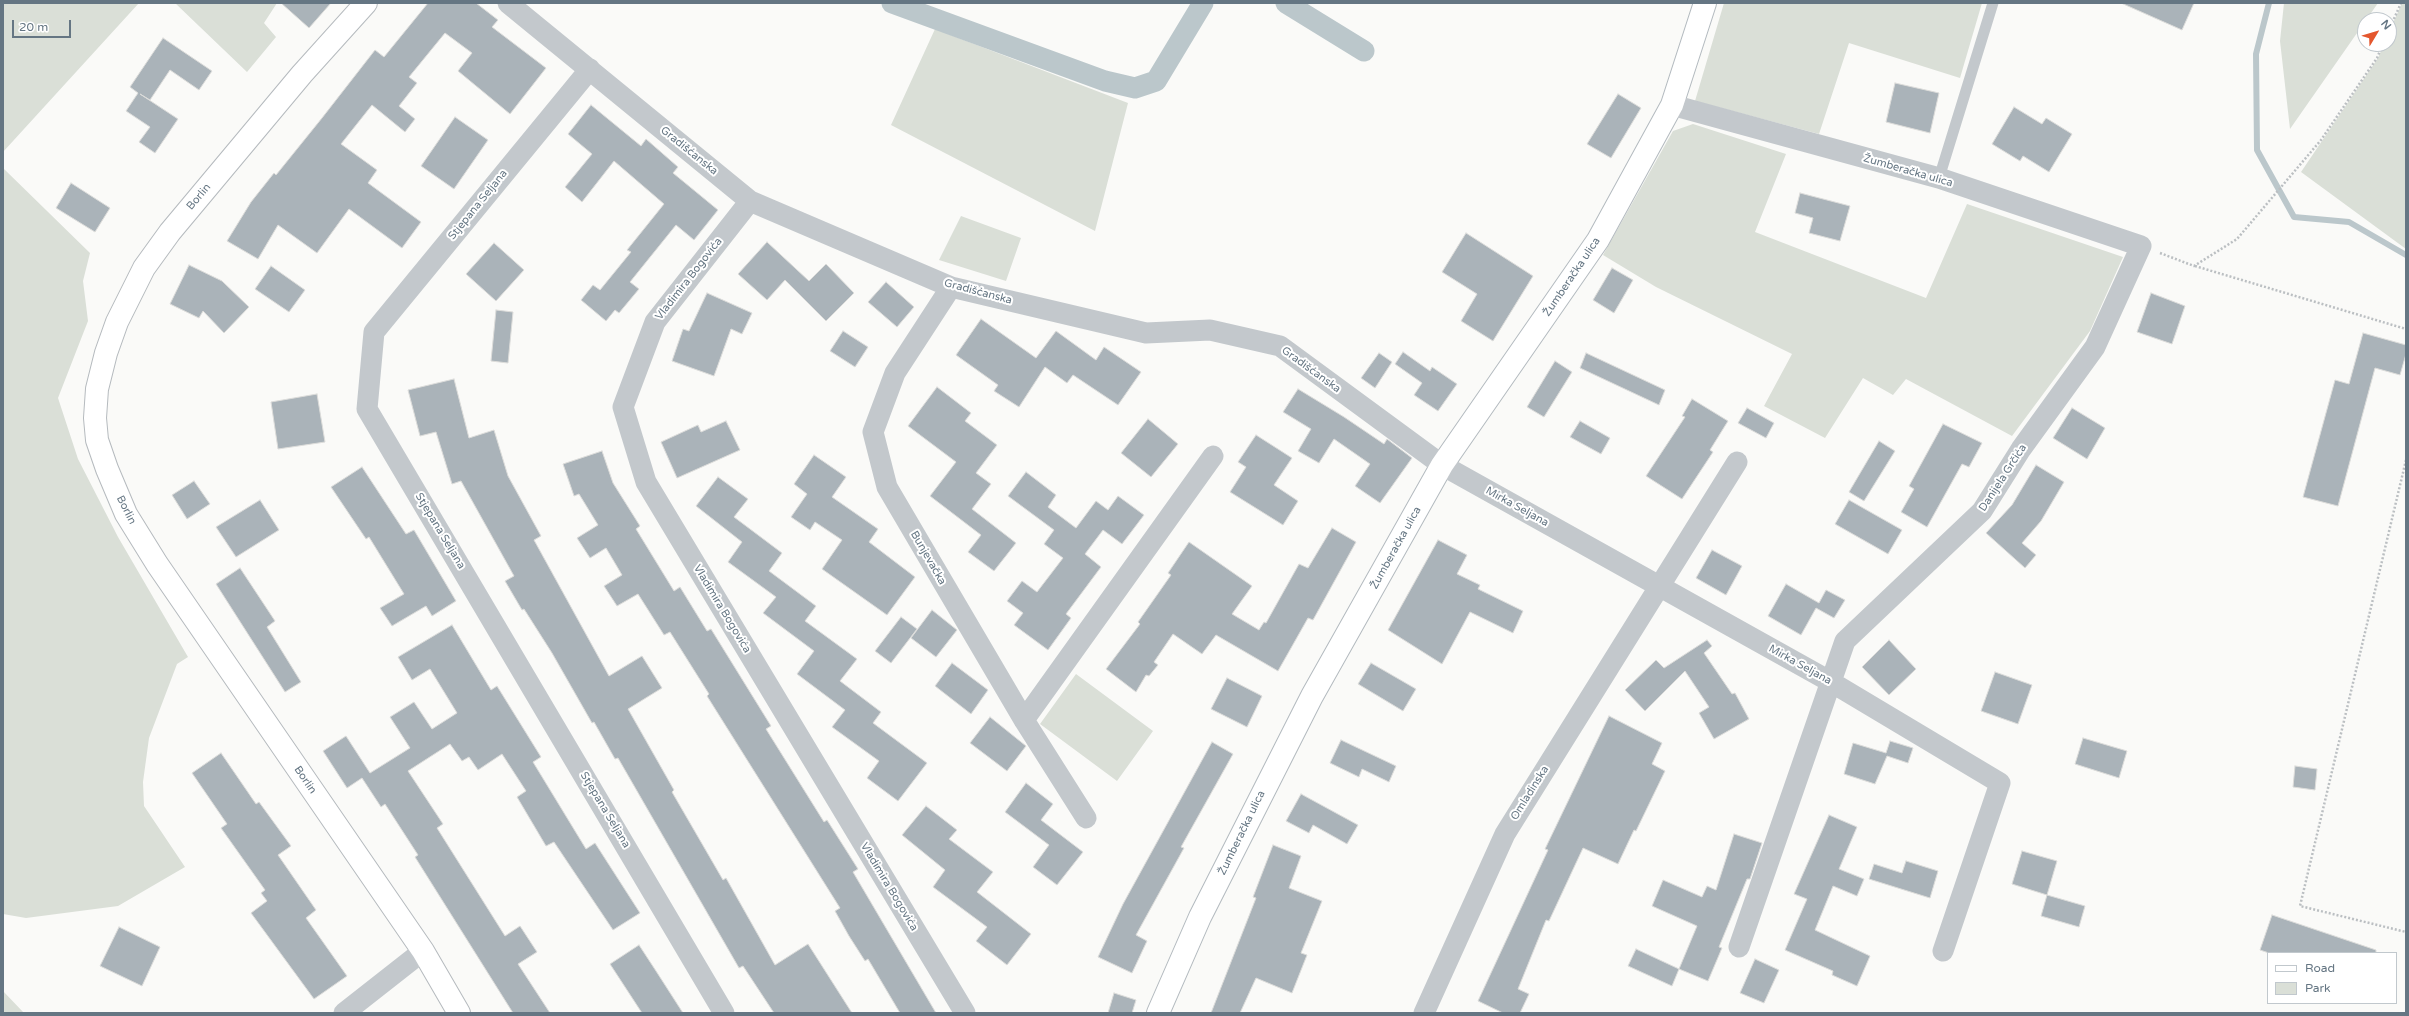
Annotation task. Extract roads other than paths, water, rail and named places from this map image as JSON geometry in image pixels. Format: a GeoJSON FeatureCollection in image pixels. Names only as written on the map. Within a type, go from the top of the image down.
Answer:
{"type":"FeatureCollection","features":[{"type":"Feature","properties":{"kind":"main road","name":"Borlin"},"geometry":{"type":"LineString","coordinates":[[366,3],[302,74],[170,232],[144,268],[117,322],[106,353],[97,390],[95,418],[97,440],[106,470],[126,514],[157,564],[423,951],[459,1013]]}},
{"type":"Feature","properties":{"kind":"main road","name":"Žumberačka ulica"},"geometry":{"type":"LineString","coordinates":[[1158,1013],[1200,917],[1304,710],[1442,465],[1598,240],[1672,105],[1705,3]]}},
{"type":"Feature","properties":{"kind":"street","name":"Gradišćanska"},"geometry":{"type":"LineString","coordinates":[[508,3],[750,201],[951,287],[1146,333],[1210,330],[1280,346],[1442,465]]}},
{"type":"Feature","properties":{"kind":"street","name":"Stjepana Seljana"},"geometry":{"type":"LineString","coordinates":[[590,69],[374,332],[367,409],[724,1013]]}},
{"type":"Feature","properties":{"kind":"street","name":"Žumberačka ulica"},"geometry":{"type":"LineString","coordinates":[[1672,105],[1939,178],[2141,246]]}},
{"type":"Feature","properties":{"kind":"street","name":"Vladimira Bogovića"},"geometry":{"type":"LineString","coordinates":[[750,201],[655,322],[623,407],[646,482],[965,1013]]}},
{"type":"Feature","properties":{"kind":"street","name":"Danijela Grčića"},"geometry":{"type":"LineString","coordinates":[[1739,947],[1845,641],[1982,511],[2021,448],[2095,347],[2141,246]]}},
{"type":"Feature","properties":{"kind":"street","name":"Bunjevačka"},"geometry":{"type":"LineString","coordinates":[[951,287],[895,373],[873,432],[887,487],[1024,720],[1086,818]]}},
{"type":"Feature","properties":{"kind":"street"},"geometry":{"type":"LineString","coordinates":[[1024,720],[1214,456]]}},
{"type":"Feature","properties":{"kind":"street","name":"Omladinska"},"geometry":{"type":"LineString","coordinates":[[1424,1013],[1505,834],[1736,462]]}},
{"type":"Feature","properties":{"kind":"street","name":"Mirka Seljana"},"geometry":{"type":"LineString","coordinates":[[1442,465],[1831,682],[2000,784],[1943,951]]}},
{"type":"Feature","properties":{"kind":"street"},"geometry":{"type":"LineString","coordinates":[[344,1013],[423,951]]}},
{"type":"Feature","properties":{"kind":"lane"},"geometry":{"type":"LineString","coordinates":[[1939,178],[1992,3]]}},
{"type":"Feature","properties":{"kind":"waterway"},"geometry":{"type":"LineString","coordinates":[[892,3],[1105,81],[1135,88],[1156,81],[1203,3]]}},
{"type":"Feature","properties":{"kind":"waterway"},"geometry":{"type":"LineString","coordinates":[[1286,3],[1364,51]]}},
{"type":"Feature","properties":{"kind":"waterway"},"geometry":{"type":"LineString","coordinates":[[2269,3],[2256,54],[2257,150],[2294,217],[2349,222],[2406,255]]}}]}
